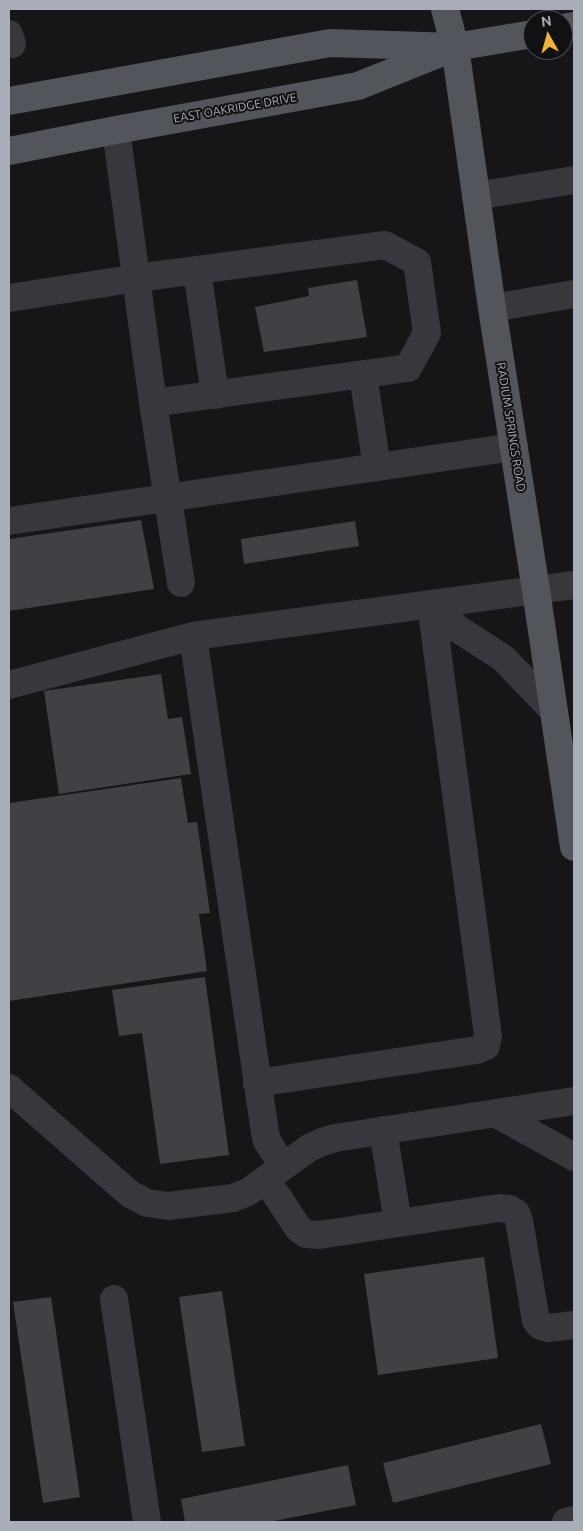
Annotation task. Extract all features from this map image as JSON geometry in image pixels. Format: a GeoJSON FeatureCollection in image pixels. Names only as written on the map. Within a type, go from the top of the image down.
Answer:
{"type":"FeatureCollection","features":[{"type":"Feature","properties":{"kind":"main road","name":"RADIUM SPRINGS ROAD"},"geometry":{"type":"LineString","coordinates":[[445,9],[455,47],[492,308],[574,847]]}},
{"type":"Feature","properties":{"kind":"main road","name":"EAST OAKRIDGE DRIVE"},"geometry":{"type":"LineString","coordinates":[[9,101],[330,43],[455,47],[523,36]]}},
{"type":"Feature","properties":{"kind":"main road","name":"EAST OAKRIDGE DRIVE"},"geometry":{"type":"LineString","coordinates":[[9,151],[358,86],[455,47]]}},
{"type":"Feature","properties":{"kind":"street"},"geometry":{"type":"LineString","coordinates":[[116,130],[153,403],[181,583]]}},
{"type":"Feature","properties":{"kind":"street"},"geometry":{"type":"LineString","coordinates":[[476,196],[574,180]]}},
{"type":"Feature","properties":{"kind":"street"},"geometry":{"type":"LineString","coordinates":[[9,298],[137,278],[385,245],[416,262],[427,333],[408,368],[153,403]]}},
{"type":"Feature","properties":{"kind":"street"},"geometry":{"type":"LineString","coordinates":[[197,270],[215,395]]}},
{"type":"Feature","properties":{"kind":"street"},"geometry":{"type":"LineString","coordinates":[[492,308],[574,294]]}},
{"type":"Feature","properties":{"kind":"street"},"geometry":{"type":"LineString","coordinates":[[363,375],[377,467]]}},
{"type":"Feature","properties":{"kind":"street"},"geometry":{"type":"LineString","coordinates":[[9,521],[514,447]]}},
{"type":"Feature","properties":{"kind":"street"},"geometry":{"type":"LineString","coordinates":[[9,685],[193,636],[574,585]]}},
{"type":"Feature","properties":{"kind":"street"},"geometry":{"type":"LineString","coordinates":[[435,604],[455,626],[503,658],[554,711]]}},
{"type":"Feature","properties":{"kind":"street"},"geometry":{"type":"LineString","coordinates":[[257,1083],[478,1050],[486,1046],[488,1036],[435,604]]}},
{"type":"Feature","properties":{"kind":"street"},"geometry":{"type":"LineString","coordinates":[[193,636],[264,1133],[274,1172],[298,1228],[306,1234],[320,1235],[509,1208],[516,1213],[519,1220],[536,1321],[541,1326],[548,1328],[574,1325]]}},
{"type":"Feature","properties":{"kind":"street"},"geometry":{"type":"LineString","coordinates":[[9,1088],[130,1194],[147,1204],[168,1206],[233,1198],[248,1192],[310,1148],[335,1138],[574,1100]]}},
{"type":"Feature","properties":{"kind":"street"},"geometry":{"type":"LineString","coordinates":[[495,1113],[574,1157]]}},
{"type":"Feature","properties":{"kind":"street"},"geometry":{"type":"LineString","coordinates":[[383,1130],[398,1224]]}},
{"type":"Feature","properties":{"kind":"street"},"geometry":{"type":"LineString","coordinates":[[114,1299],[147,1522]]}},
{"type":"Feature","properties":{"kind":"street"},"geometry":{"type":"LineString","coordinates":[[566,1522],[574,1520]]}},
{"type":"Feature","properties":{"kind":"building"},"geometry":{"type":"Polygon","coordinates":[[[357,280],[367,337],[264,352],[255,307],[309,296],[308,288],[357,280]]]}},
{"type":"Feature","properties":{"kind":"building"},"geometry":{"type":"Polygon","coordinates":[[[141,520],[154,589],[9,611],[9,539],[141,520]]]}},
{"type":"Feature","properties":{"kind":"building"},"geometry":{"type":"Polygon","coordinates":[[[355,521],[359,546],[244,564],[241,539],[355,521]]]}},
{"type":"Feature","properties":{"kind":"building"},"geometry":{"type":"Polygon","coordinates":[[[161,674],[168,719],[182,717],[191,774],[59,794],[44,691],[161,674]]]}},
{"type":"Feature","properties":{"kind":"building"},"geometry":{"type":"Polygon","coordinates":[[[181,778],[188,823],[197,822],[210,913],[199,914],[207,971],[9,1001],[9,803],[181,778]]]}},
{"type":"Feature","properties":{"kind":"building"},"geometry":{"type":"Polygon","coordinates":[[[205,977],[229,1155],[160,1164],[142,1033],[119,1036],[112,990],[205,977]]]}},
{"type":"Feature","properties":{"kind":"building"},"geometry":{"type":"Polygon","coordinates":[[[484,1257],[498,1358],[378,1375],[364,1274],[484,1257]]]}},
{"type":"Feature","properties":{"kind":"building"},"geometry":{"type":"Polygon","coordinates":[[[222,1291],[245,1446],[202,1452],[179,1297],[222,1291]]]}},
{"type":"Feature","properties":{"kind":"building"},"geometry":{"type":"Polygon","coordinates":[[[51,1297],[80,1497],[43,1503],[13,1302],[51,1297]]]}},
{"type":"Feature","properties":{"kind":"building"},"geometry":{"type":"Polygon","coordinates":[[[541,1424],[551,1464],[393,1503],[383,1463],[541,1424]]]}},
{"type":"Feature","properties":{"kind":"building"},"geometry":{"type":"Polygon","coordinates":[[[348,1465],[356,1505],[269,1522],[185,1522],[181,1499],[348,1465]]]}}]}
